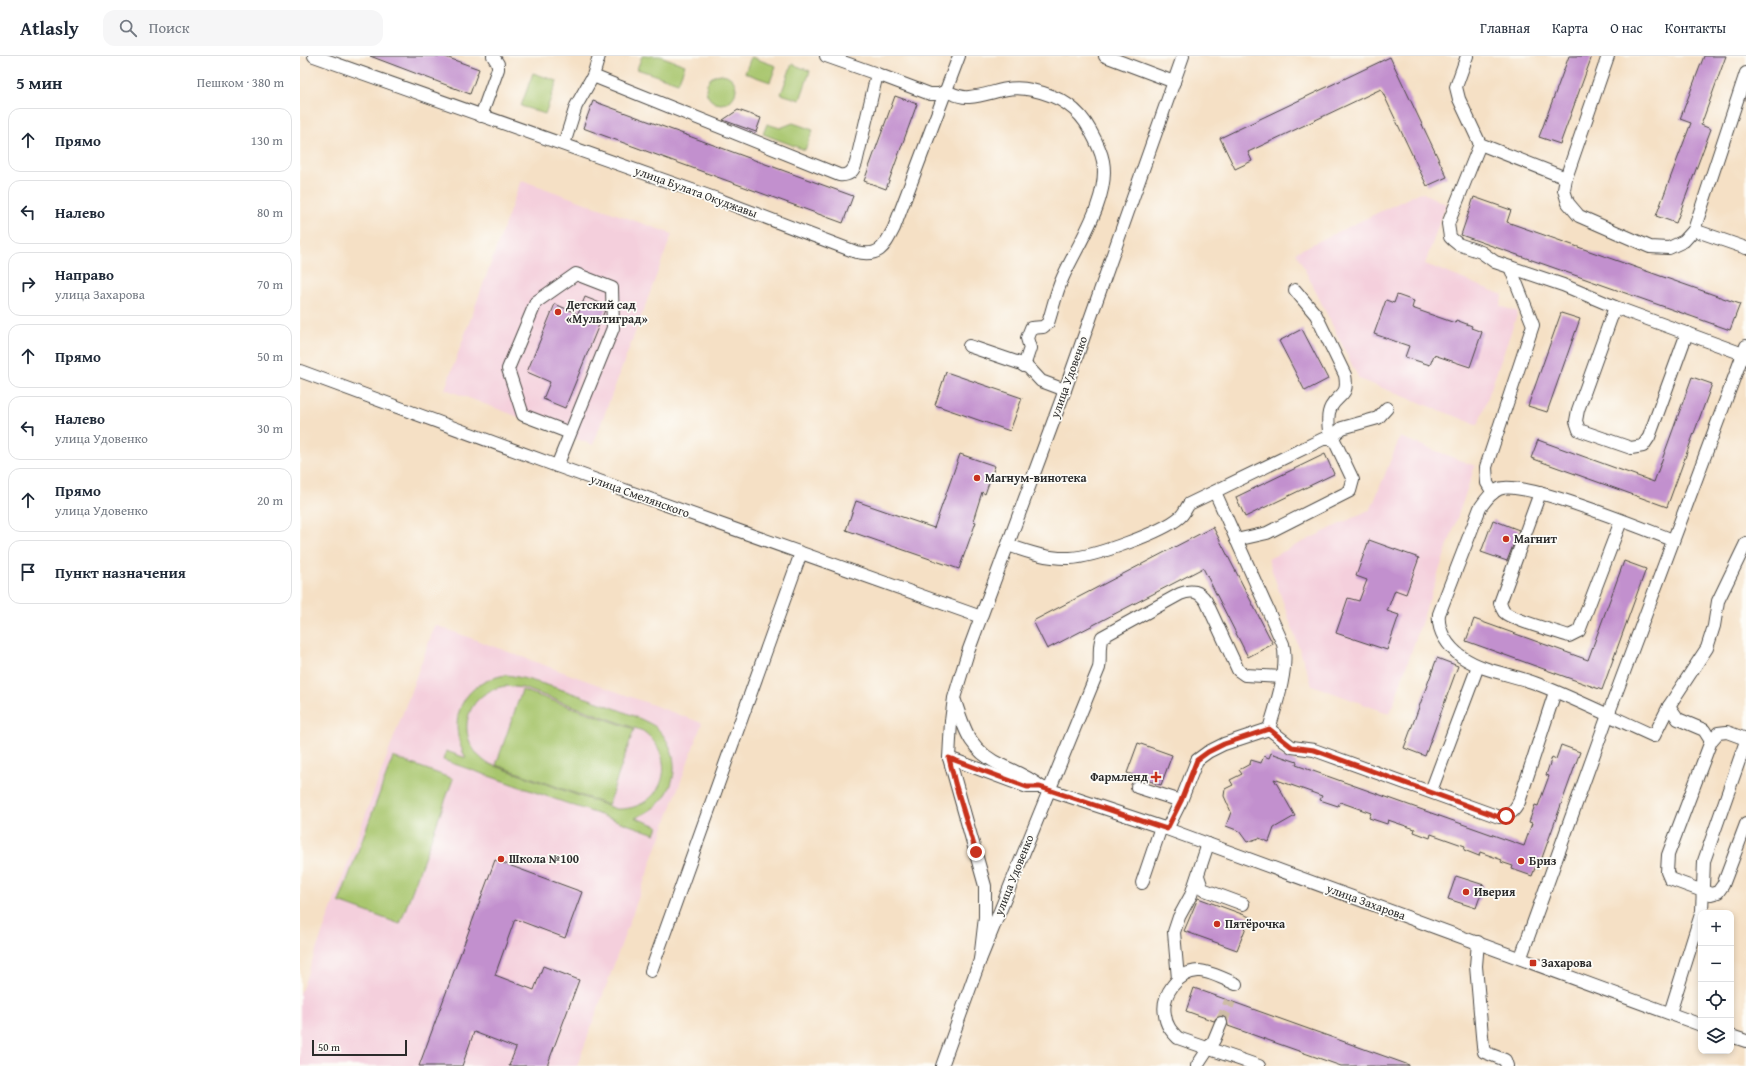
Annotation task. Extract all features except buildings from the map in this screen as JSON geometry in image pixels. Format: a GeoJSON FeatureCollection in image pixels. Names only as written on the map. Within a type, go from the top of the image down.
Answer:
{"type":"FeatureCollection","features":[{"type":"Feature","properties":{"kind":"street","name":"улица Булата Окуджавы"},"geometry":{"type":"LineString","coordinates":[[314,56],[720,200],[856,252],[868,254],[878,252],[890,234],[959,56]]}},
{"type":"Feature","properties":{"kind":"street"},"geometry":{"type":"LineString","coordinates":[[482,116],[498,68],[498,64],[493,56]]}},
{"type":"Feature","properties":{"kind":"street"},"geometry":{"type":"LineString","coordinates":[[564,144],[576,106],[593,76],[599,56]]}},
{"type":"Feature","properties":{"kind":"street"},"geometry":{"type":"LineString","coordinates":[[826,56],[930,94],[939,94],[946,91],[958,96],[968,97],[1005,88],[1019,87],[1056,97],[1072,107],[1086,123],[1103,160],[1104,179],[1099,199],[1062,278],[1048,323],[1042,327],[1030,328],[1028,333],[1030,348],[1024,366]]}},
{"type":"Feature","properties":{"kind":"street"},"geometry":{"type":"LineString","coordinates":[[1104,56],[1174,82]]}},
{"type":"Feature","properties":{"kind":"street","name":"улица Удовенко"},"geometry":{"type":"LineString","coordinates":[[980,960],[985,917],[985,886],[949,758],[954,698],[981,617],[1065,390],[1184,56]]}},
{"type":"Feature","properties":{"kind":"street"},"geometry":{"type":"LineString","coordinates":[[1467,56],[1456,87],[1459,99],[1480,144],[1566,178]]}},
{"type":"Feature","properties":{"kind":"street"},"geometry":{"type":"LineString","coordinates":[[1608,56],[1566,178],[1564,190],[1568,204],[1579,216],[1650,247],[1669,248],[1684,241],[1694,230],[1746,73]]}},
{"type":"Feature","properties":{"kind":"street"},"geometry":{"type":"LineString","coordinates":[[593,76],[839,174],[845,175],[851,173],[856,163],[877,74]]}},
{"type":"Feature","properties":{"kind":"street"},"geometry":{"type":"LineString","coordinates":[[1480,144],[1448,224],[1450,237],[1458,244],[1481,252],[1496,262],[1563,285],[1615,307],[1687,333],[1745,350],[1608,715],[1521,957]]}},
{"type":"Feature","properties":{"kind":"street"},"geometry":{"type":"LineString","coordinates":[[1694,230],[1746,248]]}},
{"type":"Feature","properties":{"kind":"street"},"geometry":{"type":"LineString","coordinates":[[1493,493],[1487,483],[1486,467],[1533,325],[1510,267]]}},
{"type":"Feature","properties":{"kind":"street"},"geometry":{"type":"LineString","coordinates":[[557,466],[613,328],[612,288],[576,274],[536,302],[508,369],[523,414],[570,433]]}},
{"type":"Feature","properties":{"kind":"street"},"geometry":{"type":"LineString","coordinates":[[1295,290],[1316,315],[1345,375],[1347,385],[1344,395],[1331,407],[1329,415],[1330,439]]}},
{"type":"Feature","properties":{"kind":"street"},"geometry":{"type":"LineString","coordinates":[[1615,307],[1576,415],[1576,426],[1579,430],[1631,448],[1643,446],[1649,437],[1687,333]]}},
{"type":"Feature","properties":{"kind":"street"},"geometry":{"type":"LineString","coordinates":[[969,346],[1024,366],[1034,373],[1041,381],[1065,390]]}},
{"type":"Feature","properties":{"kind":"street","name":"улица Смелянского"},"geometry":{"type":"LineString","coordinates":[[300,370],[557,466],[981,617]]}},
{"type":"Feature","properties":{"kind":"street"},"geometry":{"type":"LineString","coordinates":[[1330,439],[1342,428],[1378,418],[1387,408]]}},
{"type":"Feature","properties":{"kind":"street"},"geometry":{"type":"LineString","coordinates":[[1008,545],[1041,556],[1070,558],[1095,554],[1128,543],[1172,522],[1181,516],[1189,504],[1323,439],[1330,439],[1335,442],[1353,480],[1350,491],[1267,533],[1236,540]]}},
{"type":"Feature","properties":{"kind":"street"},"geometry":{"type":"LineString","coordinates":[[1673,540],[1540,493],[1512,487],[1500,489],[1489,496],[1480,508],[1439,614],[1438,625],[1448,641],[1462,656],[1478,666],[1491,672],[1539,684],[1654,736],[1669,706],[1707,648],[1714,626],[1718,601],[1746,544]]}},
{"type":"Feature","properties":{"kind":"street"},"geometry":{"type":"LineString","coordinates":[[1215,492],[1283,644],[1285,652],[1282,677],[1269,729]]}},
{"type":"Feature","properties":{"kind":"street"},"geometry":{"type":"LineString","coordinates":[[1540,493],[1500,603],[1502,610],[1508,615],[1569,636],[1579,631],[1621,521]]}},
{"type":"Feature","properties":{"kind":"street"},"geometry":{"type":"LineString","coordinates":[[651,971],[802,553]]}},
{"type":"Feature","properties":{"kind":"street","name":"улица Удовенко"},"geometry":{"type":"LineString","coordinates":[[942,1066],[1044,788],[1099,668],[1101,659],[1099,644],[1102,637],[1180,594],[1187,591],[1194,591],[1201,595],[1206,601],[1238,670],[1245,675],[1282,677]]}},
{"type":"Feature","properties":{"kind":"street"},"geometry":{"type":"LineString","coordinates":[[1431,791],[1478,666]]}},
{"type":"Feature","properties":{"kind":"street"},"geometry":{"type":"LineString","coordinates":[[1269,729],[1292,747],[1314,750],[1431,791],[1499,817],[1512,813],[1519,802],[1555,692]]}},
{"type":"Feature","properties":{"kind":"street"},"geometry":{"type":"LineString","coordinates":[[954,698],[963,725],[972,744]]}},
{"type":"Feature","properties":{"kind":"street"},"geometry":{"type":"LineString","coordinates":[[1669,706],[1678,719],[1704,730],[1711,740]]}},
{"type":"Feature","properties":{"kind":"street"},"geometry":{"type":"LineString","coordinates":[[1142,883],[1164,828],[1181,801],[1197,760],[1208,752],[1224,744],[1269,729]]}},
{"type":"Feature","properties":{"kind":"street"},"geometry":{"type":"LineString","coordinates":[[1670,1013],[1702,911],[1701,891],[1704,861],[1746,740],[1727,732],[1718,733],[1711,740],[1668,855],[1667,872],[1670,879],[1701,891],[1711,894],[1718,892],[1721,889],[1746,824]]}},
{"type":"Feature","properties":{"kind":"street"},"geometry":{"type":"LineString","coordinates":[[950,741],[972,744]]}},
{"type":"Feature","properties":{"kind":"street","name":"улица Захарова"},"geometry":{"type":"LineString","coordinates":[[972,744],[994,762],[1031,779],[1044,788],[1164,828],[1521,957],[1698,1024]]}},
{"type":"Feature","properties":{"kind":"street"},"geometry":{"type":"LineString","coordinates":[[949,758],[1027,787],[1044,788]]}},
{"type":"Feature","properties":{"kind":"street"},"geometry":{"type":"LineString","coordinates":[[1136,787],[1181,801]]}},
{"type":"Feature","properties":{"kind":"street"},"geometry":{"type":"LineString","coordinates":[[1178,979],[1174,932],[1179,917],[1191,895],[1208,844]]}},
{"type":"Feature","properties":{"kind":"street"},"geometry":{"type":"LineString","coordinates":[[1198,876],[1202,888],[1205,890],[1243,904]]}},
{"type":"Feature","properties":{"kind":"street"},"geometry":{"type":"LineString","coordinates":[[1478,942],[1476,966],[1483,1048],[1484,1052],[1505,1060],[1507,1066]]}},
{"type":"Feature","properties":{"kind":"street"},"geometry":{"type":"LineString","coordinates":[[1236,984],[1200,970],[1184,974],[1173,984],[1165,1004],[1164,1014],[1169,1029],[1178,1038],[1259,1066]]}},
{"type":"Feature","properties":{"kind":"street"},"geometry":{"type":"LineString","coordinates":[[1197,1066],[1221,1024]]}},
{"type":"Feature","properties":{"kind":"street"},"geometry":{"type":"LineString","coordinates":[[1734,1037],[1746,1041]]}},
{"type":"Feature","properties":{"kind":"shaded area","name":"Детский сад «Мультиград»"},"geometry":{"type":"Polygon","coordinates":[[[521,180],[672,234],[593,445],[445,389],[521,180]]]}},
{"type":"Feature","properties":{"kind":"shaded area"},"geometry":{"type":"Polygon","coordinates":[[[1421,192],[1446,204],[1425,264],[1503,295],[1500,306],[1518,312],[1478,425],[1359,379],[1296,252],[1421,192]]]}},
{"type":"Feature","properties":{"kind":"shaded area"},"geometry":{"type":"Polygon","coordinates":[[[1400,437],[1475,466],[1390,714],[1312,685],[1268,559],[1371,509],[1400,437]]]}},
{"type":"Feature","properties":{"kind":"shaded area","name":"Школа №100"},"geometry":{"type":"Polygon","coordinates":[[[435,625],[702,723],[577,1066],[300,1066],[300,994],[435,625]]]}},
{"type":"Feature","properties":{"kind":"green space"},"geometry":{"type":"Polygon","coordinates":[[[642,56],[660,56],[685,65],[678,83],[637,69],[642,56]]]}},
{"type":"Feature","properties":{"kind":"green space"},"geometry":{"type":"Polygon","coordinates":[[[751,57],[776,66],[770,82],[745,73],[751,57]]]}},
{"type":"Feature","properties":{"kind":"green space"},"geometry":{"type":"Polygon","coordinates":[[[792,64],[810,71],[800,100],[781,94],[792,64]]]}},
{"type":"Feature","properties":{"kind":"green space"},"geometry":{"type":"Polygon","coordinates":[[[533,73],[557,81],[545,114],[521,106],[533,73]]]}},
{"type":"Feature","properties":{"kind":"green space"},"geometry":{"type":"Polygon","coordinates":[[[721,74],[732,78],[736,89],[732,100],[721,104],[710,100],[706,89],[710,78],[721,74]]]}},
{"type":"Feature","properties":{"kind":"green space"},"geometry":{"type":"Polygon","coordinates":[[[793,123],[813,130],[805,150],[763,134],[767,124],[780,128],[793,123]]]}},
{"type":"Feature","properties":{"kind":"green space"},"geometry":{"type":"Polygon","coordinates":[[[506,675],[536,682],[584,697],[630,714],[657,728],[666,739],[671,751],[674,764],[673,778],[664,798],[654,807],[635,818],[658,826],[655,834],[443,760],[446,751],[466,758],[460,744],[457,730],[458,717],[468,694],[478,686],[491,679],[506,675]],[[506,686],[492,690],[481,697],[473,707],[468,718],[467,730],[470,742],[476,753],[487,763],[616,809],[632,807],[645,802],[655,793],[661,781],[664,769],[661,755],[655,742],[643,731],[523,688],[506,686]]]}},
{"type":"Feature","properties":{"kind":"green space"},"geometry":{"type":"Polygon","coordinates":[[[522,690],[634,729],[608,805],[496,765],[522,690]]]}},
{"type":"Feature","properties":{"kind":"green space"},"geometry":{"type":"Polygon","coordinates":[[[393,757],[453,779],[400,924],[339,902],[393,757]]]}},
{"type":"Feature","properties":{"kind":"tunnel"},"geometry":{"type":"LineString","coordinates":[[1221,1023],[1230,1001]]}},
{"type":"Feature","properties":{"kind":"place","name":"Детский сад «Мультиград»"},"geometry":{"type":"Point","coordinates":[558,312]}},
{"type":"Feature","properties":{"kind":"place","name":"Магнум-винотека"},"geometry":{"type":"Point","coordinates":[977,478]}},
{"type":"Feature","properties":{"kind":"place","name":"Магнит"},"geometry":{"type":"Point","coordinates":[1506,539]}},
{"type":"Feature","properties":{"kind":"place","name":"Фармленд"},"geometry":{"type":"Point","coordinates":[1156,777]}},
{"type":"Feature","properties":{"kind":"place","name":"Школа №100"},"geometry":{"type":"Point","coordinates":[501,859]}},
{"type":"Feature","properties":{"kind":"place","name":"Бриз"},"geometry":{"type":"Point","coordinates":[1521,861]}},
{"type":"Feature","properties":{"kind":"place","name":"Иверия"},"geometry":{"type":"Point","coordinates":[1466,892]}},
{"type":"Feature","properties":{"kind":"place","name":"Пятёрочка"},"geometry":{"type":"Point","coordinates":[1217,924]}},
{"type":"Feature","properties":{"kind":"place","name":"Захарова"},"geometry":{"type":"Point","coordinates":[1533,963]}},
{"type":"Feature","properties":{"kind":"route"},"geometry":{"type":"LineString","coordinates":[[976,852],[949,758],[1027,787],[1040,787],[1167,829],[1171,818],[1181,801],[1197,760],[1208,752],[1224,744],[1258,731],[1269,729],[1292,747],[1305,750],[1314,750],[1431,791],[1499,817],[1506,816]]}}]}
